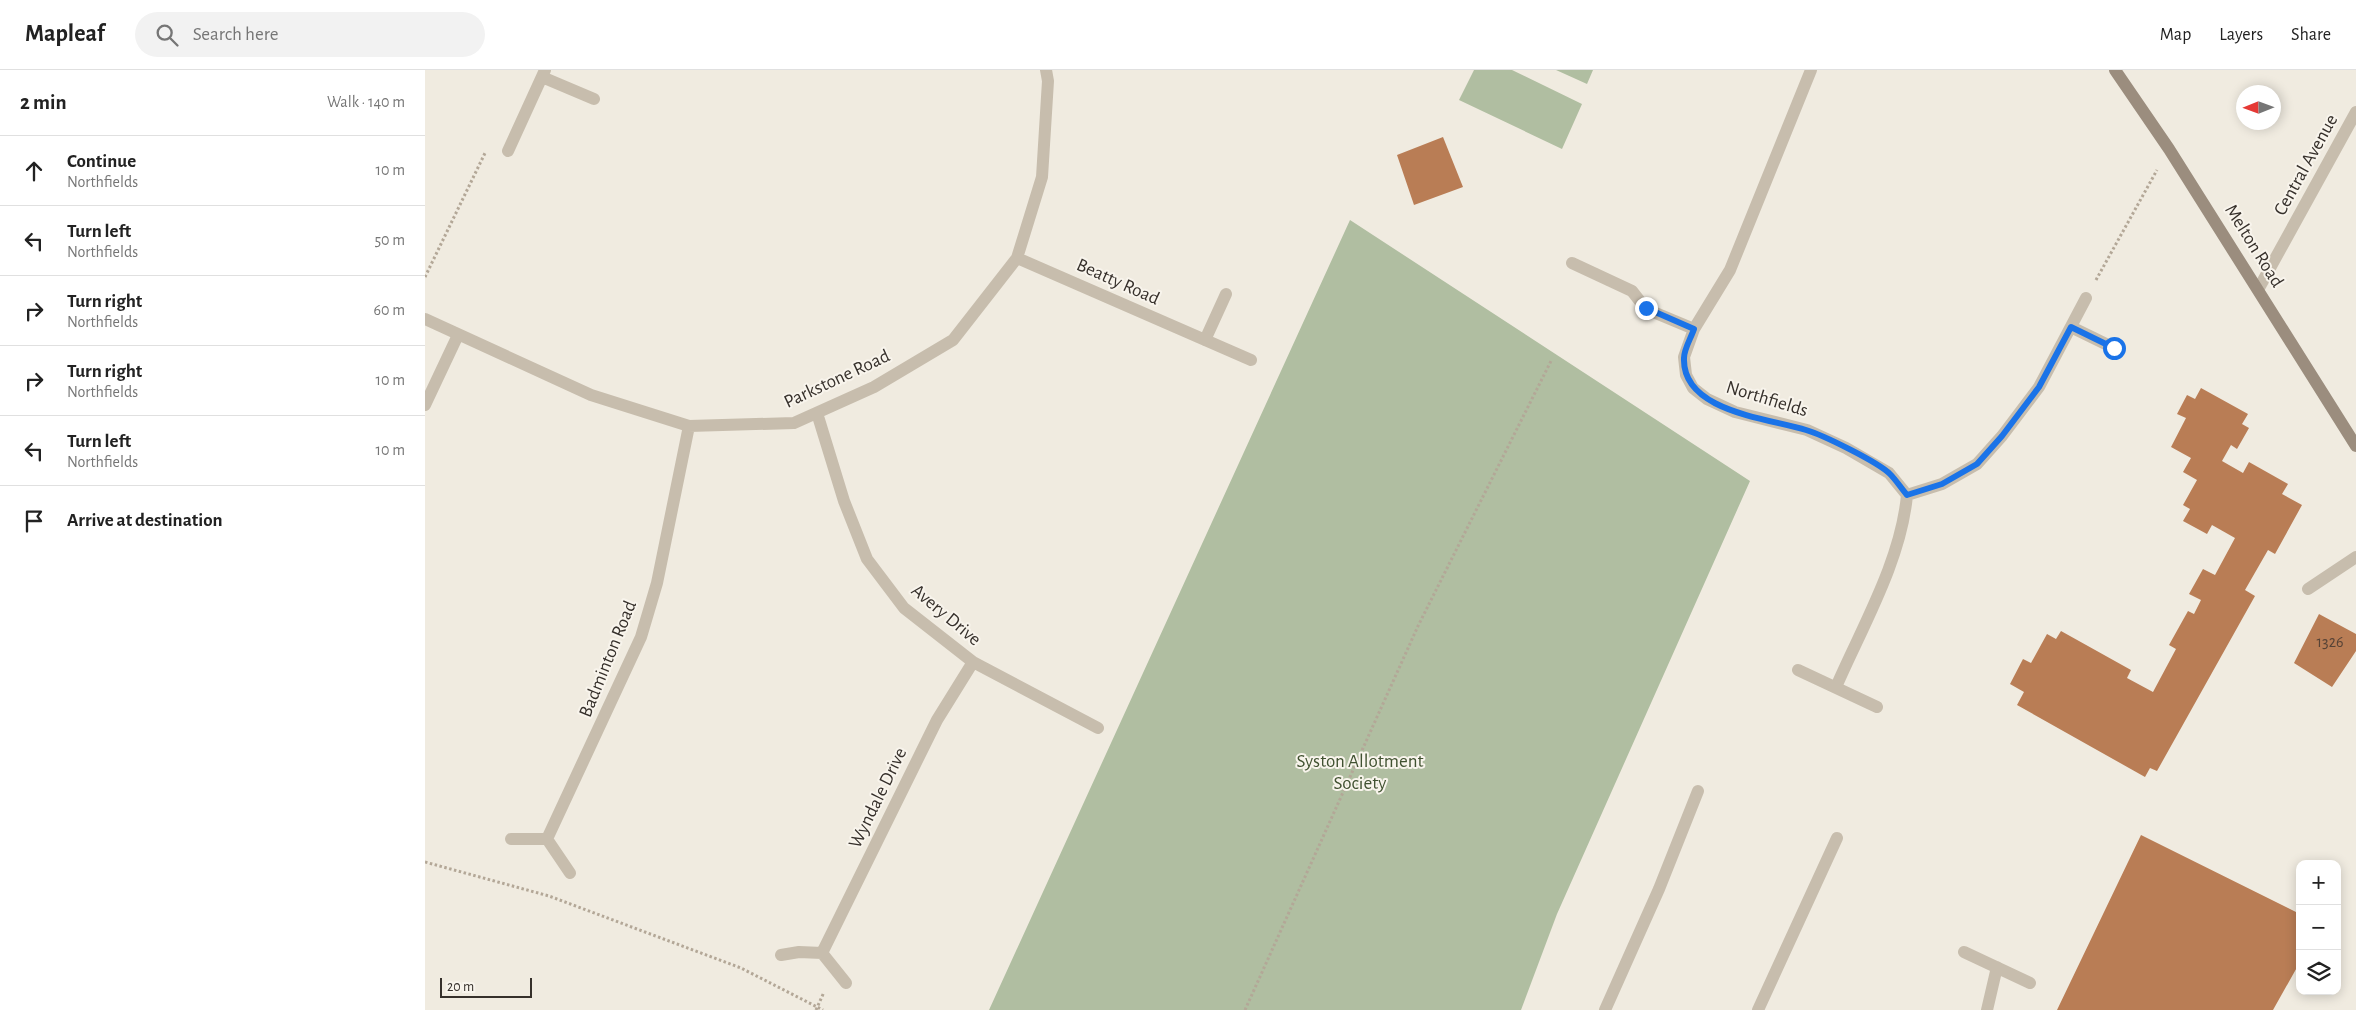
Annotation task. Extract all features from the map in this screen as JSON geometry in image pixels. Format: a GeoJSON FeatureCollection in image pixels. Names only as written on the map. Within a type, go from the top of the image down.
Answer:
{"type":"FeatureCollection","features":[{"type":"Feature","properties":{"kind":"street","name":"Parkstone Road"},"geometry":{"type":"LineString","coordinates":[[425,319],[591,395],[689,426],[795,423],[874,387],[953,340],[1017,258],[1041,177],[1048,81],[1046,70]]}},
{"type":"Feature","properties":{"kind":"street","name":"Northfields"},"geometry":{"type":"LineString","coordinates":[[1811,70],[1730,270],[1694,329],[1684,357],[1686,375],[1693,388],[1707,399],[1735,412],[1807,430],[1846,448],[1889,473],[1907,495]]}},
{"type":"Feature","properties":{"kind":"street","name":"Melton Road"},"geometry":{"type":"LineString","coordinates":[[2115,70],[2169,149],[2259,288],[2356,446]]}},
{"type":"Feature","properties":{"kind":"street"},"geometry":{"type":"LineString","coordinates":[[507,151],[543,74],[594,99]]}},
{"type":"Feature","properties":{"kind":"street","name":"Central Avenue"},"geometry":{"type":"LineString","coordinates":[[2259,288],[2356,112]]}},
{"type":"Feature","properties":{"kind":"street","name":"Beatty Road"},"geometry":{"type":"LineString","coordinates":[[1017,258],[1251,360]]}},
{"type":"Feature","properties":{"kind":"street"},"geometry":{"type":"LineString","coordinates":[[1573,263],[1631,291],[1646,308],[1694,329]]}},
{"type":"Feature","properties":{"kind":"street"},"geometry":{"type":"LineString","coordinates":[[1205,340],[1225,294]]}},
{"type":"Feature","properties":{"kind":"street"},"geometry":{"type":"LineString","coordinates":[[1836,687],[1890,565],[1904,523],[1907,495],[1942,484],[1977,464],[2002,436],[2039,387],[2085,298]]}},
{"type":"Feature","properties":{"kind":"street"},"geometry":{"type":"LineString","coordinates":[[2071,327],[2114,348]]}},
{"type":"Feature","properties":{"kind":"street"},"geometry":{"type":"LineString","coordinates":[[425,405],[458,335]]}},
{"type":"Feature","properties":{"kind":"street","name":"Avery Drive"},"geometry":{"type":"LineString","coordinates":[[817,413],[844,502],[867,559],[904,608],[973,662],[1098,728]]}},
{"type":"Feature","properties":{"kind":"street","name":"Badminton Road"},"geometry":{"type":"LineString","coordinates":[[547,839],[641,637],[659,574],[689,426]]}},
{"type":"Feature","properties":{"kind":"street"},"geometry":{"type":"LineString","coordinates":[[2308,589],[2356,557]]}},
{"type":"Feature","properties":{"kind":"street","name":"Wyndale Drive"},"geometry":{"type":"LineString","coordinates":[[822,953],[937,720],[973,662]]}},
{"type":"Feature","properties":{"kind":"street"},"geometry":{"type":"LineString","coordinates":[[1797,670],[1877,707]]}},
{"type":"Feature","properties":{"kind":"street"},"geometry":{"type":"LineString","coordinates":[[1605,1010],[1659,889],[1698,791]]}},
{"type":"Feature","properties":{"kind":"street"},"geometry":{"type":"LineString","coordinates":[[1758,1010],[1837,838]]}},
{"type":"Feature","properties":{"kind":"street"},"geometry":{"type":"LineString","coordinates":[[511,840],[547,839],[570,873]]}},
{"type":"Feature","properties":{"kind":"street"},"geometry":{"type":"LineString","coordinates":[[781,955],[799,952],[822,953],[846,983]]}},
{"type":"Feature","properties":{"kind":"street"},"geometry":{"type":"LineString","coordinates":[[1964,952],[2030,983]]}},
{"type":"Feature","properties":{"kind":"street"},"geometry":{"type":"LineString","coordinates":[[1987,1010],[1997,967]]}},
{"type":"Feature","properties":{"kind":"path"},"geometry":{"type":"LineString","coordinates":[[2085,298],[2169,149]]}},
{"type":"Feature","properties":{"kind":"path"},"geometry":{"type":"LineString","coordinates":[[425,278],[486,150],[507,151]]}},
{"type":"Feature","properties":{"kind":"path"},"geometry":{"type":"LineString","coordinates":[[1245,1010],[1418,626],[1551,361]]}},
{"type":"Feature","properties":{"kind":"path"},"geometry":{"type":"LineString","coordinates":[[425,862],[558,899],[741,968],[823,1010]]}},
{"type":"Feature","properties":{"kind":"green space"},"geometry":{"type":"Polygon","coordinates":[[[1474,70],[1512,70],[1582,104],[1562,149],[1459,100],[1474,70]]]}},
{"type":"Feature","properties":{"kind":"green space"},"geometry":{"type":"Polygon","coordinates":[[[1556,70],[1593,70],[1587,84],[1556,70]]]}},
{"type":"Feature","properties":{"kind":"green space","name":"Syston Allotment Society"},"geometry":{"type":"Polygon","coordinates":[[[1350,220],[1750,481],[1557,914],[1521,1010],[989,1010],[1350,220]]]}},
{"type":"Feature","properties":{"kind":"building"},"geometry":{"type":"Polygon","coordinates":[[[1443,137],[1463,187],[1414,205],[1397,155],[1443,137]]]}},
{"type":"Feature","properties":{"kind":"building"},"geometry":{"type":"Polygon","coordinates":[[[2201,388],[2248,414],[2242,424],[2249,428],[2237,449],[2231,445],[2222,461],[2243,473],[2249,462],[2288,484],[2282,494],[2302,505],[2275,554],[2268,550],[2245,590],[2255,596],[2157,771],[2150,768],[2145,777],[2017,705],[2024,692],[2010,684],[2023,659],[2031,663],[2047,634],[2056,639],[2061,631],[2131,670],[2127,678],[2153,692],[2176,649],[2169,645],[2188,611],[2194,614],[2201,600],[2189,594],[2203,569],[2215,575],[2235,538],[2212,525],[2207,534],[2183,521],[2190,509],[2183,505],[2197,480],[2183,472],[2191,458],[2171,447],[2186,418],[2177,414],[2187,395],[2195,399],[2201,388]]]}},
{"type":"Feature","properties":{"kind":"building"},"geometry":{"type":"Polygon","coordinates":[[[2319,614],[2356,634],[2356,651],[2332,687],[2294,663],[2319,614]]]}},
{"type":"Feature","properties":{"kind":"building"},"geometry":{"type":"Polygon","coordinates":[[[2141,835],[2296,912],[2296,969],[2273,1010],[2057,1010],[2141,835]]]}},
{"type":"Feature","properties":{"kind":"route"},"geometry":{"type":"LineString","coordinates":[[1646,308],[1694,329],[1684,357],[1686,375],[1693,388],[1707,399],[1735,412],[1807,430],[1846,448],[1889,473],[1907,495],[1942,484],[1977,464],[2002,436],[2039,387],[2071,327],[2114,348]]}}]}
